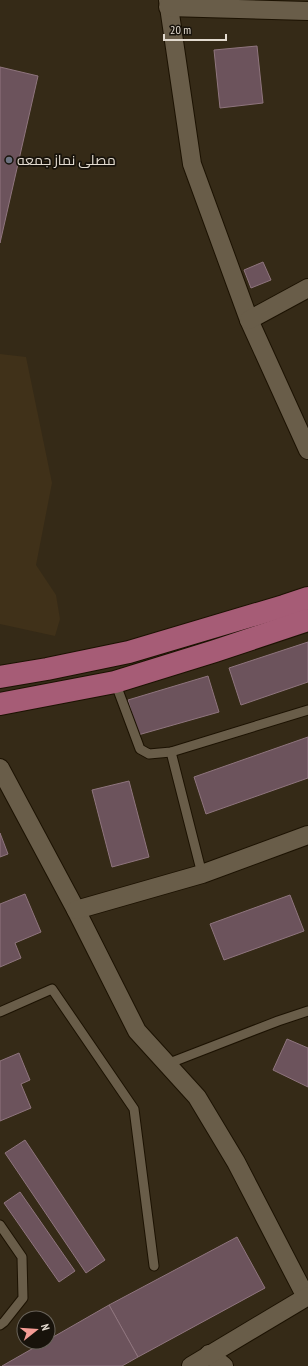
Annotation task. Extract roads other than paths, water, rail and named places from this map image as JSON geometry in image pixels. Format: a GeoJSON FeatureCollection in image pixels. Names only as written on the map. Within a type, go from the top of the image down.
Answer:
{"type":"FeatureCollection","features":[{"type":"Feature","properties":{"kind":"main road"},"geometry":{"type":"LineString","coordinates":[[0,676],[47,669],[129,652],[308,598]]}},
{"type":"Feature","properties":{"kind":"main road"},"geometry":{"type":"LineString","coordinates":[[0,704],[115,682],[308,620]]}},
{"type":"Feature","properties":{"kind":"street"},"geometry":{"type":"LineString","coordinates":[[308,11],[168,3],[192,164],[249,320],[304,432],[308,450]]}},
{"type":"Feature","properties":{"kind":"street"},"geometry":{"type":"LineString","coordinates":[[249,320],[308,288]]}},
{"type":"Feature","properties":{"kind":"street"},"geometry":{"type":"LineString","coordinates":[[0,768],[76,910],[137,1031],[197,1097],[236,1162],[307,1296],[209,1354],[192,1366]]}},
{"type":"Feature","properties":{"kind":"street"},"geometry":{"type":"LineString","coordinates":[[76,910],[202,874],[308,835]]}},
{"type":"Feature","properties":{"kind":"street"},"geometry":{"type":"LineString","coordinates":[[209,1354],[224,1366]]}},
{"type":"Feature","properties":{"kind":"lane"},"geometry":{"type":"LineString","coordinates":[[115,682],[140,749],[149,754],[171,752],[308,710]]}},
{"type":"Feature","properties":{"kind":"lane"},"geometry":{"type":"LineString","coordinates":[[171,752],[202,874]]}},
{"type":"Feature","properties":{"kind":"lane"},"geometry":{"type":"LineString","coordinates":[[0,1012],[52,988],[134,1109],[154,1266]]}},
{"type":"Feature","properties":{"kind":"lane"},"geometry":{"type":"LineString","coordinates":[[166,1064],[308,1011]]}},
{"type":"Feature","properties":{"kind":"lane"},"geometry":{"type":"LineString","coordinates":[[0,1225],[22,1257],[22,1298],[4,1322],[0,1325]]}},
{"type":"Feature","properties":{"kind":"place","name":"مصلی نماز جمعه"},"geometry":{"type":"Point","coordinates":[9,160]}}]}
